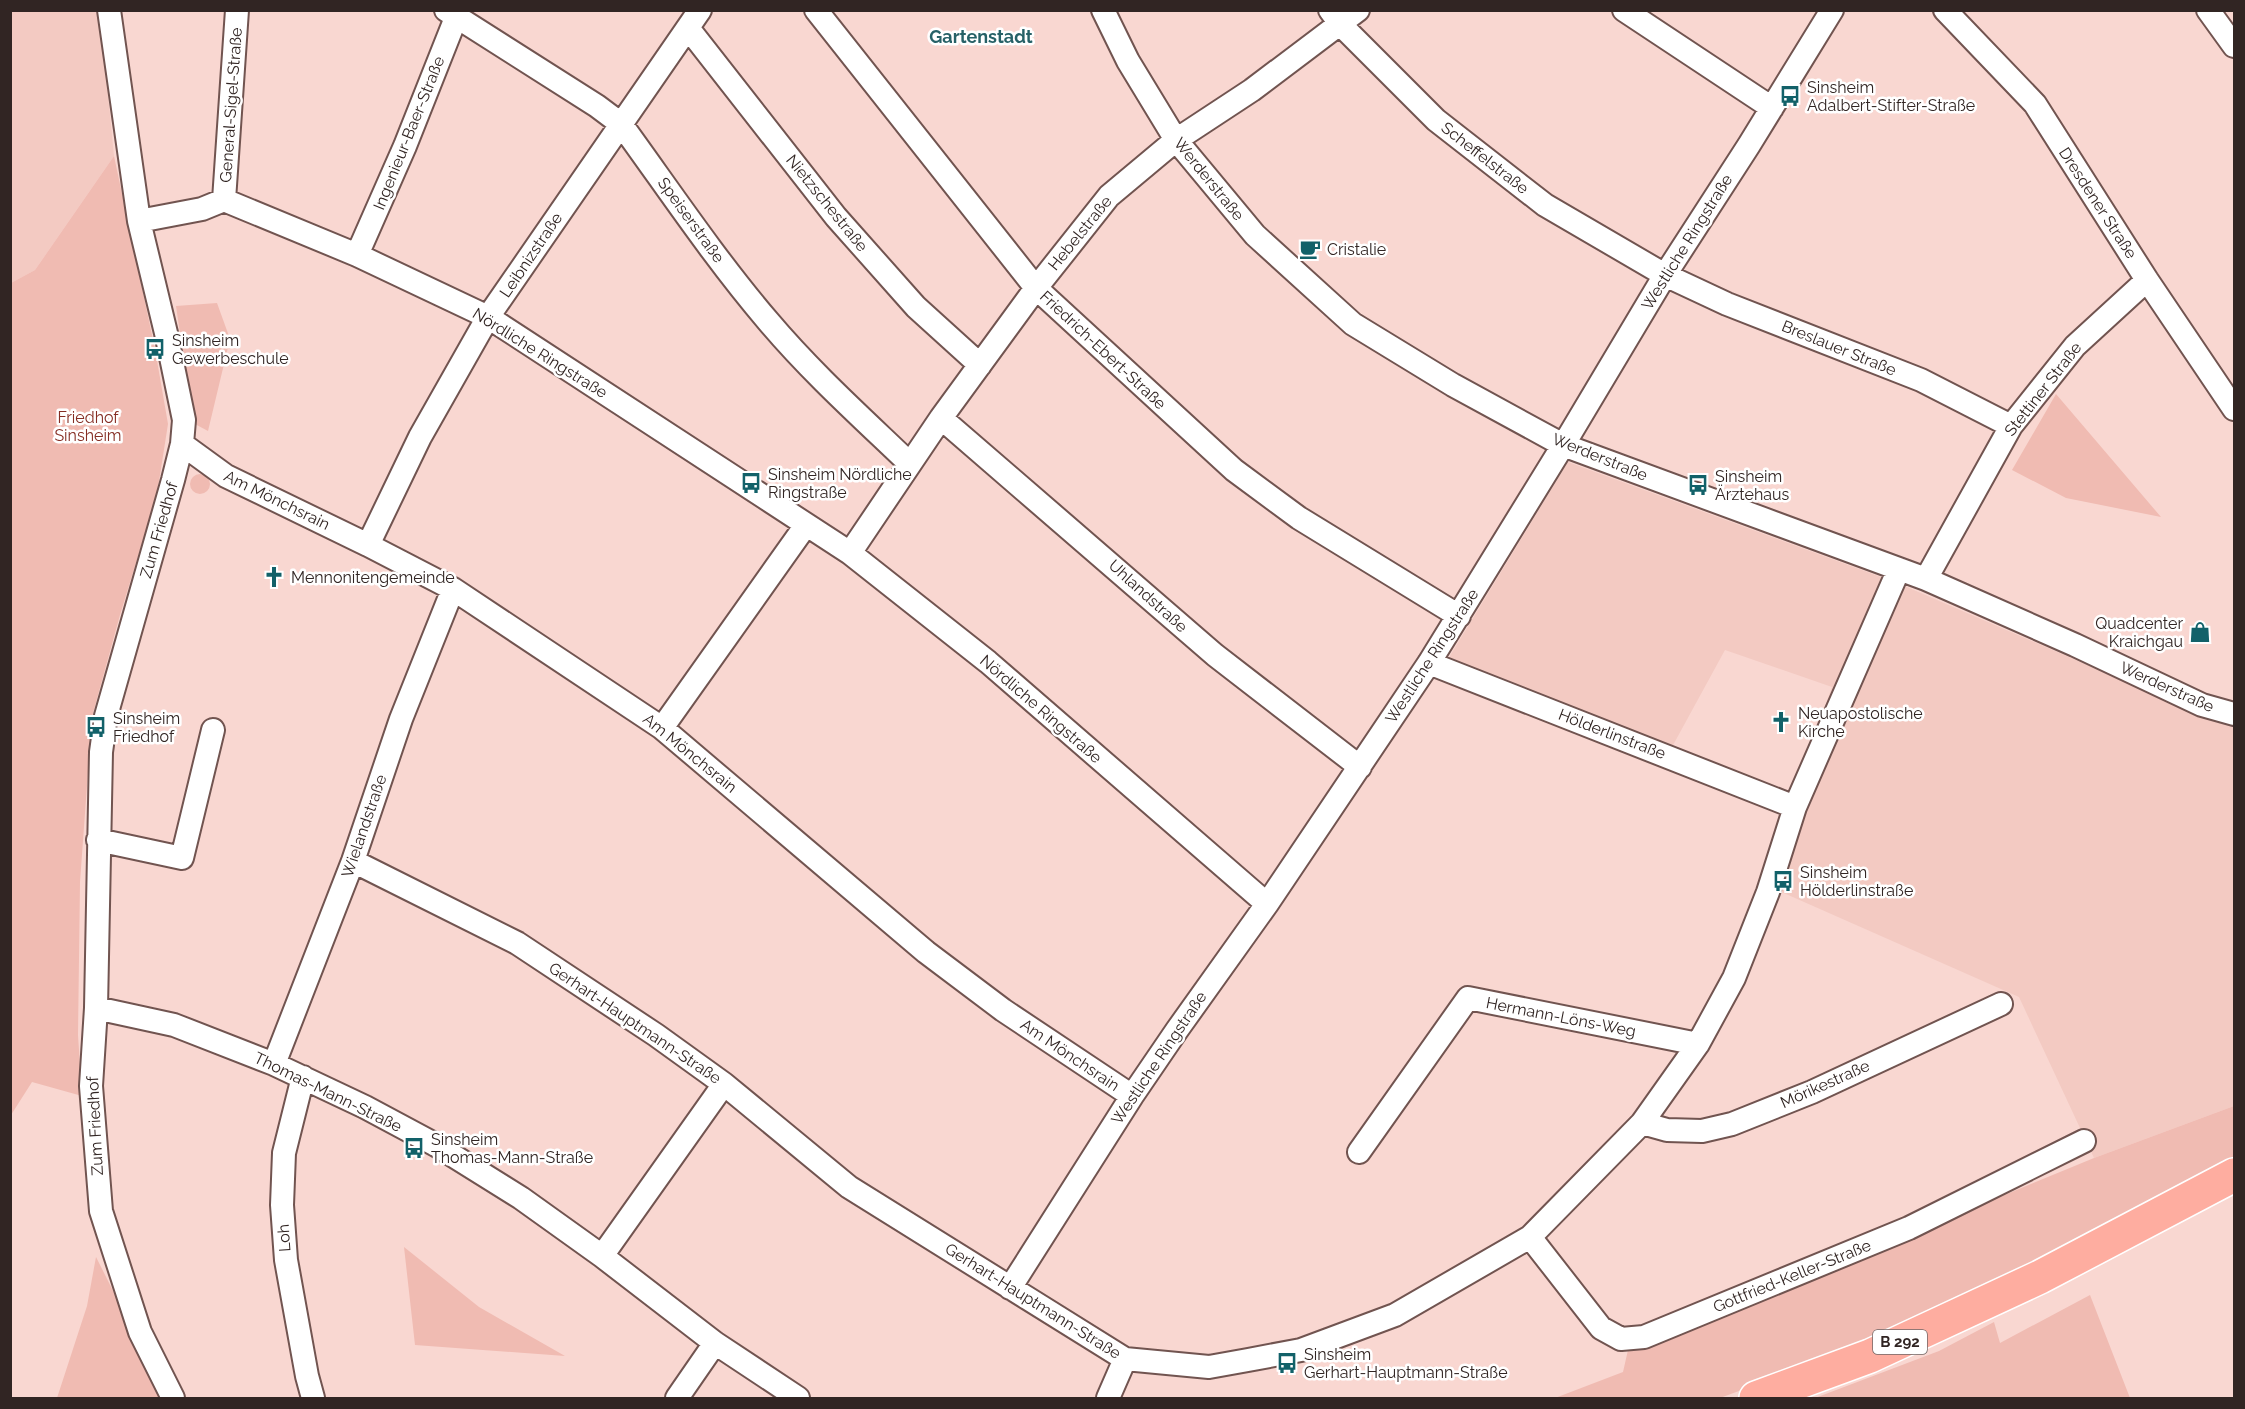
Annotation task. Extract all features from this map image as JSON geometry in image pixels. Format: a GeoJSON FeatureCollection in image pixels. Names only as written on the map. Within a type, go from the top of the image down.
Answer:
{"type":"FeatureCollection","features":[{"type":"Feature","properties":{"kind":"highway","name":"B 292"},"geometry":{"type":"LineString","coordinates":[[1756,1398],[1869,1356],[2040,1277],[2235,1175]]}},
{"type":"Feature","properties":{"kind":"street","name":"Zum Friedhof"},"geometry":{"type":"LineString","coordinates":[[110,10],[139,221],[184,420],[182,444],[106,716],[101,752],[96,1008],[91,1086],[101,1211],[140,1332],[173,1398]]}},
{"type":"Feature","properties":{"kind":"street","name":"General-Sigel-Straße"},"geometry":{"type":"LineString","coordinates":[[224,200],[237,10]]}},
{"type":"Feature","properties":{"kind":"street","name":"Friedrich-Ebert-Straße"},"geometry":{"type":"LineString","coordinates":[[816,10],[1036,288],[1234,470],[1299,518],[1459,616]]}},
{"type":"Feature","properties":{"kind":"street","name":"Werderstraße"},"geometry":{"type":"LineString","coordinates":[[1103,10],[1128,61],[1176,140],[1255,235],[1353,324],[1454,385],[1563,445],[1926,579],[2202,705],[2235,714]]}},
{"type":"Feature","properties":{"kind":"street","name":"Hebelstraße"},"geometry":{"type":"LineString","coordinates":[[850,553],[941,417],[1036,288],[1109,195],[1176,140],[1252,90],[1335,18],[1358,10]]}},
{"type":"Feature","properties":{"kind":"street"},"geometry":{"type":"LineString","coordinates":[[1624,10],[1772,108]]}},
{"type":"Feature","properties":{"kind":"street","name":"Westliche Ringstraße"},"geometry":{"type":"LineString","coordinates":[[1010,1288],[1132,1096],[1267,904],[1430,663],[1665,274],[1832,10]]}},
{"type":"Feature","properties":{"kind":"street","name":"Dresdener Straße"},"geometry":{"type":"LineString","coordinates":[[1945,10],[2035,104],[2147,280],[2235,409]]}},
{"type":"Feature","properties":{"kind":"street"},"geometry":{"type":"LineString","coordinates":[[2208,10],[2235,46]]}},
{"type":"Feature","properties":{"kind":"street","name":"Speiserstraße"},"geometry":{"type":"LineString","coordinates":[[454,12],[621,124],[734,279],[768,321],[799,357],[909,463]]}},
{"type":"Feature","properties":{"kind":"street","name":"Ingenieur-Baer-Straße"},"geometry":{"type":"LineString","coordinates":[[357,255],[405,146],[454,12]]}},
{"type":"Feature","properties":{"kind":"street","name":"Scheffelstraße"},"geometry":{"type":"LineString","coordinates":[[1335,18],[1436,120],[1545,205],[1665,274]]}},
{"type":"Feature","properties":{"kind":"street","name":"Leibnizstraße"},"geometry":{"type":"LineString","coordinates":[[368,545],[420,437],[488,317],[694,19]]}},
{"type":"Feature","properties":{"kind":"street","name":"Nietzschestraße"},"geometry":{"type":"LineString","coordinates":[[694,19],[836,217],[916,307],[980,365]]}},
{"type":"Feature","properties":{"kind":"street"},"geometry":{"type":"LineString","coordinates":[[139,221],[202,209],[224,200]]}},
{"type":"Feature","properties":{"kind":"street","name":"Nördliche Ringstraße"},"geometry":{"type":"LineString","coordinates":[[224,200],[357,255],[488,317],[850,553],[988,662],[1267,904]]}},
{"type":"Feature","properties":{"kind":"street","name":"Breslauer Straße"},"geometry":{"type":"LineString","coordinates":[[1665,274],[1728,304],[1921,380],[2011,426]]}},
{"type":"Feature","properties":{"kind":"street","name":"Stettiner Straße"},"geometry":{"type":"LineString","coordinates":[[1926,579],[2011,426],[2075,346],[2147,280]]}},
{"type":"Feature","properties":{"kind":"street","name":"Uhlandstraße"},"geometry":{"type":"LineString","coordinates":[[941,417],[1215,655],[1360,767]]}},
{"type":"Feature","properties":{"kind":"street","name":"Am Mönchsrain"},"geometry":{"type":"LineString","coordinates":[[182,444],[226,476],[453,589],[662,728],[926,952],[1003,1010],[1132,1096]]}},
{"type":"Feature","properties":{"kind":"street"},"geometry":{"type":"LineString","coordinates":[[662,728],[806,525]]}},
{"type":"Feature","properties":{"kind":"street","name":"Gerhart-Hauptmann-Straße"},"geometry":{"type":"LineString","coordinates":[[353,861],[517,943],[656,1035],[724,1084],[849,1187],[1125,1359],[1209,1367],[1301,1350],[1395,1315],[1530,1237],[1642,1123],[1698,1044],[1734,978],[1768,892],[1795,807],[1899,569]]}},
{"type":"Feature","properties":{"kind":"street","name":"Wielandstraße"},"geometry":{"type":"LineString","coordinates":[[274,1064],[353,861],[400,719],[453,589]]}},
{"type":"Feature","properties":{"kind":"street","name":"Hölderlinstraße"},"geometry":{"type":"LineString","coordinates":[[1430,663],[1795,807]]}},
{"type":"Feature","properties":{"kind":"street"},"geometry":{"type":"LineString","coordinates":[[98,840],[182,858],[213,730]]}},
{"type":"Feature","properties":{"kind":"street","name":"Hermann-Löns-Weg"},"geometry":{"type":"LineString","coordinates":[[1359,1152],[1468,998],[1698,1044]]}},
{"type":"Feature","properties":{"kind":"street","name":"Mörikestraße"},"geometry":{"type":"LineString","coordinates":[[1642,1123],[1667,1130],[1702,1131],[1732,1124],[1812,1092],[2001,1004]]}},
{"type":"Feature","properties":{"kind":"street","name":"Thomas-Mann-Straße"},"geometry":{"type":"LineString","coordinates":[[96,1008],[174,1025],[274,1064],[365,1107],[462,1160],[521,1198],[602,1256],[715,1343],[798,1398]]}},
{"type":"Feature","properties":{"kind":"street","name":"Loh"},"geometry":{"type":"LineString","coordinates":[[303,1077],[284,1153],[282,1204],[286,1260],[306,1376],[314,1398]]}},
{"type":"Feature","properties":{"kind":"street"},"geometry":{"type":"LineString","coordinates":[[602,1256],[724,1084]]}},
{"type":"Feature","properties":{"kind":"street","name":"Gottfried-Keller-Straße"},"geometry":{"type":"LineString","coordinates":[[1530,1237],[1601,1328],[1621,1340],[1644,1337],[1909,1228],[2084,1141]]}},
{"type":"Feature","properties":{"kind":"street"},"geometry":{"type":"LineString","coordinates":[[677,1398],[715,1343]]}},
{"type":"Feature","properties":{"kind":"street"},"geometry":{"type":"LineString","coordinates":[[1108,1398],[1125,1359]]}},
{"type":"Feature","properties":{"kind":"shaded area"},"geometry":{"type":"Polygon","coordinates":[[[11,11],[100,11],[114,156],[35,270],[11,283],[11,11]]]}},
{"type":"Feature","properties":{"kind":"shaded area"},"geometry":{"type":"Polygon","coordinates":[[[1568,462],[1900,584],[2196,712],[2234,721],[2234,1106],[2094,1158],[2019,997],[1761,883],[1832,687],[1725,650],[1672,747],[1448,659],[1568,462]]]}},
{"type":"Feature","properties":{"kind":"green space","name":"Friedhof Sinsheim"},"geometry":{"type":"Polygon","coordinates":[[[114,156],[155,349],[168,424],[157,494],[92,717],[80,882],[78,1035],[82,1096],[32,1082],[11,1115],[11,283],[35,270],[114,156]]]}},
{"type":"Feature","properties":{"kind":"green space"},"geometry":{"type":"Polygon","coordinates":[[[217,303],[230,339],[208,431],[193,423],[176,306],[217,303]]]}},
{"type":"Feature","properties":{"kind":"green space"},"geometry":{"type":"Polygon","coordinates":[[[2056,394],[2161,517],[2066,498],[2012,470],[2056,394]]]}},
{"type":"Feature","properties":{"kind":"green space"},"geometry":{"type":"Polygon","coordinates":[[[200,474],[207,477],[210,484],[207,491],[200,494],[193,491],[190,484],[193,477],[200,474]]]}},
{"type":"Feature","properties":{"kind":"green space"},"geometry":{"type":"Polygon","coordinates":[[[2234,1106],[2234,1160],[1963,1300],[1814,1363],[1720,1398],[1555,1398],[1623,1372],[1628,1350],[2094,1158],[2234,1106]]]}},
{"type":"Feature","properties":{"kind":"green space"},"geometry":{"type":"Polygon","coordinates":[[[404,1247],[479,1307],[565,1356],[415,1345],[404,1247]]]}},
{"type":"Feature","properties":{"kind":"green space"},"geometry":{"type":"Polygon","coordinates":[[[96,1257],[167,1398],[57,1398],[87,1306],[96,1257]]]}},
{"type":"Feature","properties":{"kind":"green space"},"geometry":{"type":"Polygon","coordinates":[[[2090,1295],[2130,1398],[1815,1398],[1939,1351],[1994,1322],[2000,1343],[2090,1295]]]}},
{"type":"Feature","properties":{"kind":"place","name":"Sinsheim Adalbert-Stifter-Straße"},"geometry":{"type":"Point","coordinates":[1790,96]}},
{"type":"Feature","properties":{"kind":"place","name":"Cristalie"},"geometry":{"type":"Point","coordinates":[1310,249]}},
{"type":"Feature","properties":{"kind":"place","name":"Sinsheim Gewerbeschule"},"geometry":{"type":"Point","coordinates":[155,349]}},
{"type":"Feature","properties":{"kind":"place","name":"Sinsheim Nördliche Ringstraße"},"geometry":{"type":"Point","coordinates":[751,483]}},
{"type":"Feature","properties":{"kind":"place","name":"Sinsheim Ärztehaus"},"geometry":{"type":"Point","coordinates":[1698,485]}},
{"type":"Feature","properties":{"kind":"place","name":"Mennonitengemeinde"},"geometry":{"type":"Point","coordinates":[274,577]}},
{"type":"Feature","properties":{"kind":"place","name":"Quadcenter Kraichgau"},"geometry":{"type":"Point","coordinates":[2200,632]}},
{"type":"Feature","properties":{"kind":"place","name":"Neuapostolische Kirche"},"geometry":{"type":"Point","coordinates":[1781,722]}},
{"type":"Feature","properties":{"kind":"place","name":"Sinsheim Friedhof"},"geometry":{"type":"Point","coordinates":[96,727]}},
{"type":"Feature","properties":{"kind":"place","name":"Sinsheim Hölderlinstraße"},"geometry":{"type":"Point","coordinates":[1783,881]}},
{"type":"Feature","properties":{"kind":"place","name":"Sinsheim Thomas-Mann-Straße"},"geometry":{"type":"Point","coordinates":[414,1148]}},
{"type":"Feature","properties":{"kind":"place","name":"Sinsheim Gerhart-Hauptmann-Straße"},"geometry":{"type":"Point","coordinates":[1287,1363]}},
{"type":"Feature","properties":{"kind":"district","name":"Gartenstadt"},"geometry":{"type":"Point","coordinates":[981,36]}}]}
